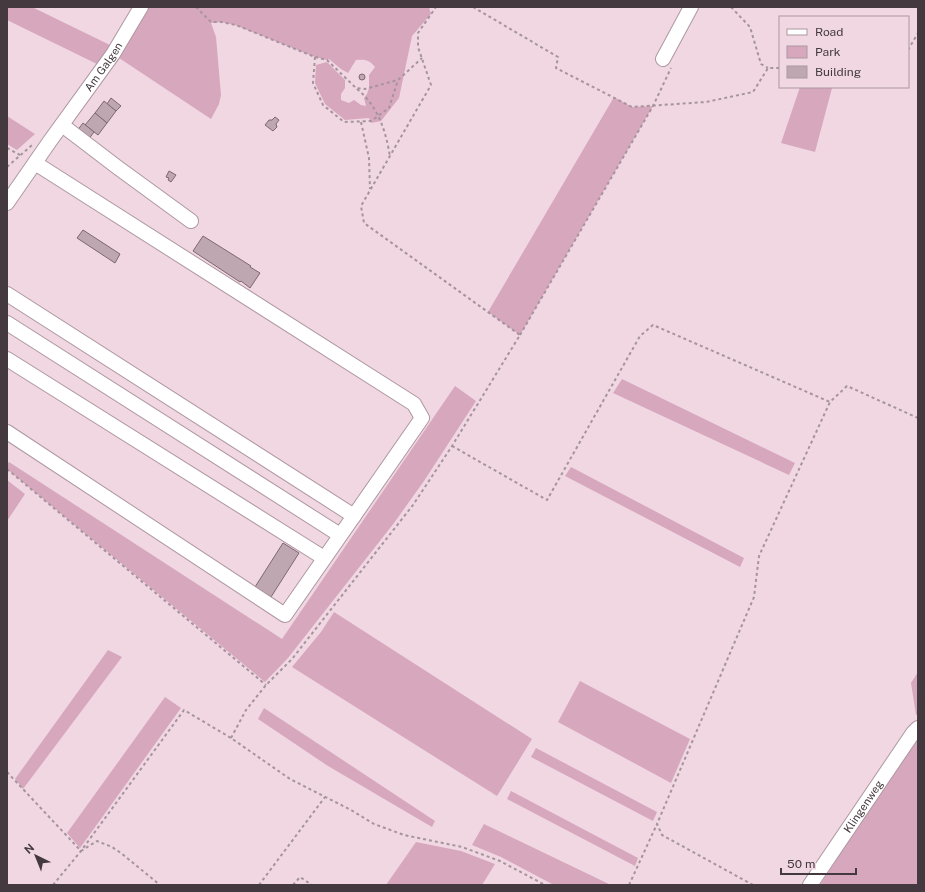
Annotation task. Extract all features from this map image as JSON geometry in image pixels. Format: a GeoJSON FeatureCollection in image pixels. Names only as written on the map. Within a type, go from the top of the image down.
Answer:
{"type":"FeatureCollection","features":[{"type":"Feature","properties":{"kind":"street","name":"Am Galgen"},"geometry":{"type":"LineString","coordinates":[[7,203],[113,54],[141,7]]}},
{"type":"Feature","properties":{"kind":"street"},"geometry":{"type":"LineString","coordinates":[[668,61],[691,7]]}},
{"type":"Feature","properties":{"kind":"street"},"geometry":{"type":"LineString","coordinates":[[62,125],[191,221]]}},
{"type":"Feature","properties":{"kind":"street"},"geometry":{"type":"LineString","coordinates":[[7,432],[285,615],[422,418],[414,404],[35,163]]}},
{"type":"Feature","properties":{"kind":"street"},"geometry":{"type":"LineString","coordinates":[[7,294],[354,516]]}},
{"type":"Feature","properties":{"kind":"street"},"geometry":{"type":"LineString","coordinates":[[7,324],[340,535]]}},
{"type":"Feature","properties":{"kind":"street"},"geometry":{"type":"LineString","coordinates":[[7,359],[324,558]]}},
{"type":"Feature","properties":{"kind":"street","name":"Klingenweg"},"geometry":{"type":"LineString","coordinates":[[810,885],[913,733],[918,728]]}},
{"type":"Feature","properties":{"kind":"path"},"geometry":{"type":"LineString","coordinates":[[196,7],[211,22],[221,22],[236,26],[315,57],[327,60],[365,95],[374,107],[386,136],[390,157]]}},
{"type":"Feature","properties":{"kind":"path"},"geometry":{"type":"LineString","coordinates":[[436,7],[418,33],[418,47],[431,86],[361,206],[364,223],[520,335]]}},
{"type":"Feature","properties":{"kind":"path"},"geometry":{"type":"LineString","coordinates":[[472,7],[558,57],[556,68],[632,107],[706,102],[753,92],[768,68]]}},
{"type":"Feature","properties":{"kind":"path"},"geometry":{"type":"LineString","coordinates":[[731,7],[750,26],[761,64],[768,68],[779,68]]}},
{"type":"Feature","properties":{"kind":"path"},"geometry":{"type":"LineString","coordinates":[[909,48],[918,33]]}},
{"type":"Feature","properties":{"kind":"path"},"geometry":{"type":"LineString","coordinates":[[315,57],[313,83],[323,105],[344,122],[371,121],[389,108],[398,80]]}},
{"type":"Feature","properties":{"kind":"path"},"geometry":{"type":"LineString","coordinates":[[356,88],[365,89],[398,80],[422,58]]}},
{"type":"Feature","properties":{"kind":"path"},"geometry":{"type":"LineString","coordinates":[[231,738],[246,710],[266,685],[292,659],[413,505],[452,446],[520,335],[653,106],[668,61]]}},
{"type":"Feature","properties":{"kind":"path"},"geometry":{"type":"LineString","coordinates":[[360,122],[369,158],[370,190]]}},
{"type":"Feature","properties":{"kind":"path"},"geometry":{"type":"LineString","coordinates":[[7,148],[20,155],[7,167]]}},
{"type":"Feature","properties":{"kind":"path"},"geometry":{"type":"LineString","coordinates":[[452,446],[547,500],[640,336],[653,325],[830,402]]}},
{"type":"Feature","properties":{"kind":"path"},"geometry":{"type":"LineString","coordinates":[[629,885],[658,824],[754,597],[759,556],[830,402],[847,386],[918,418]]}},
{"type":"Feature","properties":{"kind":"path"},"geometry":{"type":"LineString","coordinates":[[7,469],[266,685]]}},
{"type":"Feature","properties":{"kind":"path"},"geometry":{"type":"LineString","coordinates":[[53,885],[81,851],[184,710],[231,738],[290,779],[374,824],[404,835],[462,847],[500,860],[545,885]]}},
{"type":"Feature","properties":{"kind":"path"},"geometry":{"type":"LineString","coordinates":[[7,772],[81,851]]}},
{"type":"Feature","properties":{"kind":"path"},"geometry":{"type":"LineString","coordinates":[[260,885],[325,797]]}},
{"type":"Feature","properties":{"kind":"path"},"geometry":{"type":"LineString","coordinates":[[658,824],[662,835],[753,885]]}},
{"type":"Feature","properties":{"kind":"path"},"geometry":{"type":"LineString","coordinates":[[81,851],[97,841],[112,847],[160,885]]}},
{"type":"Feature","properties":{"kind":"path"},"geometry":{"type":"LineString","coordinates":[[293,885],[300,877],[312,885]]}},
{"type":"Feature","properties":{"kind":"green space"},"geometry":{"type":"Polygon","coordinates":[[[7,7],[32,7],[112,46],[99,65],[7,20],[7,7]]]}},
{"type":"Feature","properties":{"kind":"green space"},"geometry":{"type":"Polygon","coordinates":[[[141,7],[429,7],[431,14],[412,36],[399,98],[381,121],[371,123],[369,118],[345,120],[325,104],[315,83],[316,65],[327,62],[345,80],[345,88],[341,94],[341,100],[349,103],[354,100],[361,105],[366,106],[364,98],[369,88],[369,75],[375,67],[369,61],[356,60],[348,73],[329,59],[327,60],[315,57],[235,25],[221,22],[211,23],[216,37],[221,95],[219,104],[211,119],[113,54],[141,7]]]}},
{"type":"Feature","properties":{"kind":"green space"},"geometry":{"type":"Polygon","coordinates":[[[800,88],[832,88],[815,152],[781,143],[800,88]]]}},
{"type":"Feature","properties":{"kind":"green space"},"geometry":{"type":"Polygon","coordinates":[[[614,97],[632,107],[653,106],[520,335],[488,312],[614,97]]]}},
{"type":"Feature","properties":{"kind":"green space"},"geometry":{"type":"Polygon","coordinates":[[[7,116],[35,134],[17,150],[7,144],[7,116]]]}},
{"type":"Feature","properties":{"kind":"green space"},"geometry":{"type":"Polygon","coordinates":[[[622,379],[795,463],[789,475],[613,393],[622,379]]]}},
{"type":"Feature","properties":{"kind":"green space"},"geometry":{"type":"Polygon","coordinates":[[[455,386],[476,401],[424,481],[394,523],[288,658],[265,682],[7,469],[7,464],[9,462],[282,639],[455,386]]]}},
{"type":"Feature","properties":{"kind":"green space"},"geometry":{"type":"Polygon","coordinates":[[[571,467],[744,558],[740,567],[565,476],[571,467]]]}},
{"type":"Feature","properties":{"kind":"green space"},"geometry":{"type":"Polygon","coordinates":[[[7,480],[25,494],[7,521],[7,480]]]}},
{"type":"Feature","properties":{"kind":"green space"},"geometry":{"type":"Polygon","coordinates":[[[334,612],[532,739],[497,796],[292,667],[321,632],[334,612]]]}},
{"type":"Feature","properties":{"kind":"green space"},"geometry":{"type":"Polygon","coordinates":[[[108,650],[122,657],[23,789],[15,779],[108,650]]]}},
{"type":"Feature","properties":{"kind":"green space"},"geometry":{"type":"Polygon","coordinates":[[[918,672],[918,714],[916,715],[911,683],[918,672]]]}},
{"type":"Feature","properties":{"kind":"green space"},"geometry":{"type":"Polygon","coordinates":[[[580,681],[690,739],[671,783],[558,722],[580,681]]]}},
{"type":"Feature","properties":{"kind":"green space"},"geometry":{"type":"Polygon","coordinates":[[[165,697],[181,708],[80,848],[67,833],[165,697]]]}},
{"type":"Feature","properties":{"kind":"green space"},"geometry":{"type":"Polygon","coordinates":[[[264,708],[435,821],[432,827],[328,766],[258,719],[264,708]]]}},
{"type":"Feature","properties":{"kind":"green space"},"geometry":{"type":"Polygon","coordinates":[[[918,734],[918,885],[820,885],[915,737],[918,734]]]}},
{"type":"Feature","properties":{"kind":"green space"},"geometry":{"type":"Polygon","coordinates":[[[536,748],[657,812],[653,821],[531,757],[536,748]]]}},
{"type":"Feature","properties":{"kind":"green space"},"geometry":{"type":"Polygon","coordinates":[[[511,791],[638,858],[635,866],[507,799],[511,791]]]}},
{"type":"Feature","properties":{"kind":"green space"},"geometry":{"type":"Polygon","coordinates":[[[484,824],[611,885],[554,885],[501,857],[472,845],[484,824]]]}},
{"type":"Feature","properties":{"kind":"green space"},"geometry":{"type":"Polygon","coordinates":[[[416,842],[461,851],[495,864],[482,885],[386,885],[416,842]]]}},
{"type":"Feature","properties":{"kind":"building"},"geometry":{"type":"Polygon","coordinates":[[[362,74],[365,77],[362,80],[359,77],[362,74]]]}},
{"type":"Feature","properties":{"kind":"building"},"geometry":{"type":"Polygon","coordinates":[[[111,98],[121,106],[116,111],[107,104],[111,98]]]}},
{"type":"Feature","properties":{"kind":"building"},"geometry":{"type":"Polygon","coordinates":[[[104,101],[116,111],[107,123],[95,113],[104,101]]]}},
{"type":"Feature","properties":{"kind":"building"},"geometry":{"type":"Polygon","coordinates":[[[95,113],[107,123],[98,135],[85,125],[95,113]]]}},
{"type":"Feature","properties":{"kind":"building"},"geometry":{"type":"Polygon","coordinates":[[[275,117],[279,120],[276,124],[277,127],[273,131],[265,125],[269,120],[272,120],[275,117]]]}},
{"type":"Feature","properties":{"kind":"building"},"geometry":{"type":"Polygon","coordinates":[[[83,123],[94,132],[88,140],[77,131],[83,123]]]}},
{"type":"Feature","properties":{"kind":"building"},"geometry":{"type":"Polygon","coordinates":[[[169,171],[176,175],[171,182],[168,180],[169,178],[166,177],[169,171]]]}},
{"type":"Feature","properties":{"kind":"building"},"geometry":{"type":"Polygon","coordinates":[[[83,230],[120,254],[115,263],[77,238],[83,230]]]}},
{"type":"Feature","properties":{"kind":"building"},"geometry":{"type":"Polygon","coordinates":[[[203,236],[260,273],[250,288],[193,251],[203,236]]]}},
{"type":"Feature","properties":{"kind":"building"},"geometry":{"type":"Polygon","coordinates":[[[283,543],[299,553],[271,597],[255,587],[283,543]]]}}]}
